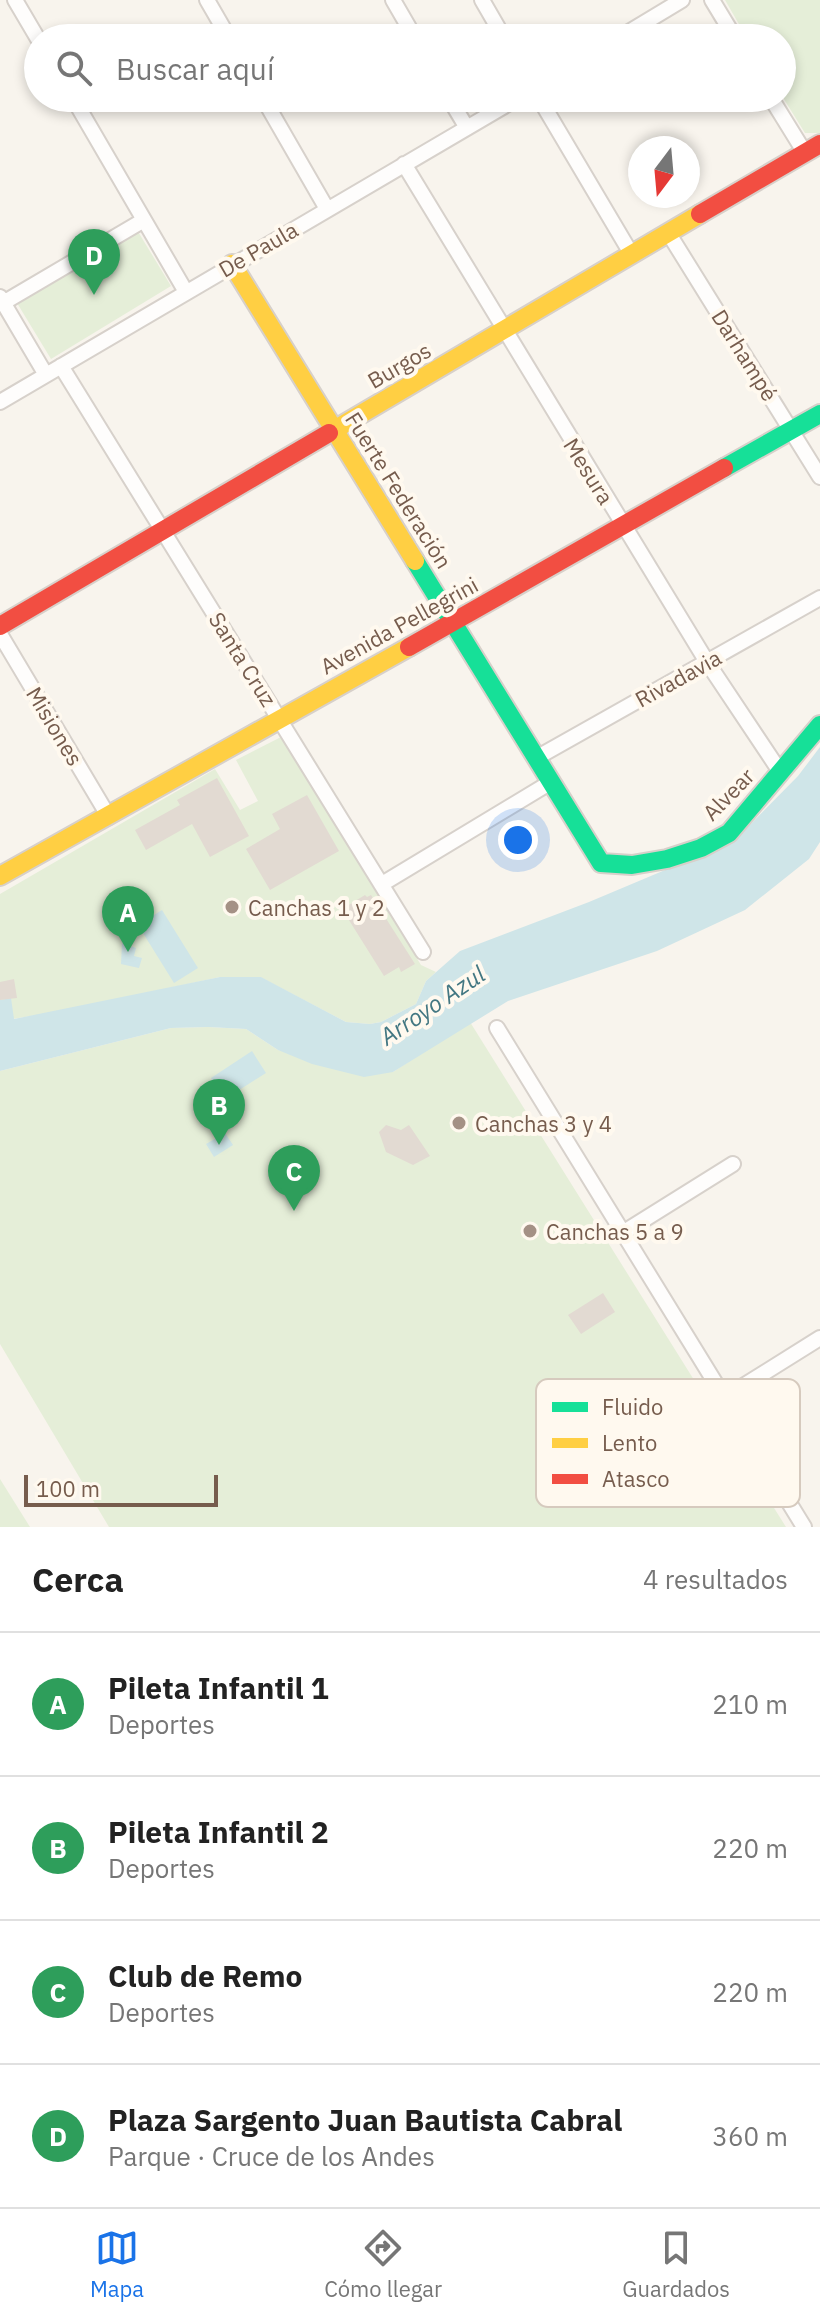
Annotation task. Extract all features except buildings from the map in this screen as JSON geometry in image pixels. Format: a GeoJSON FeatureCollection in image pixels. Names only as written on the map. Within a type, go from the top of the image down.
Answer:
{"type":"FeatureCollection","features":[{"type":"Feature","properties":{"kind":"street"},"geometry":{"type":"LineString","coordinates":[[15,0],[29,24]]}},
{"type":"Feature","properties":{"kind":"street"},"geometry":{"type":"LineString","coordinates":[[207,0],[221,24]]}},
{"type":"Feature","properties":{"kind":"street"},"geometry":{"type":"LineString","coordinates":[[393,0],[407,24]]}},
{"type":"Feature","properties":{"kind":"street"},"geometry":{"type":"LineString","coordinates":[[482,0],[496,24]]}},
{"type":"Feature","properties":{"kind":"street"},"geometry":{"type":"LineString","coordinates":[[642,24],[682,0]]}},
{"type":"Feature","properties":{"kind":"street"},"geometry":{"type":"LineString","coordinates":[[712,0],[727,24]]}},
{"type":"Feature","properties":{"kind":"street"},"geometry":{"type":"LineString","coordinates":[[81,112],[186,292]]}},
{"type":"Feature","properties":{"kind":"street"},"geometry":{"type":"LineString","coordinates":[[271,112],[327,209]]}},
{"type":"Feature","properties":{"kind":"street"},"geometry":{"type":"LineString","coordinates":[[457,112],[467,128]]}},
{"type":"Feature","properties":{"kind":"street","name":"De Paula"},"geometry":{"type":"LineString","coordinates":[[0,402],[494,112]]}},
{"type":"Feature","properties":{"kind":"street"},"geometry":{"type":"LineString","coordinates":[[547,112],[632,255]]}},
{"type":"Feature","properties":{"kind":"street"},"geometry":{"type":"LineString","coordinates":[[782,112],[812,149]]}},
{"type":"Feature","properties":{"kind":"street","name":"Burgos"},"geometry":{"type":"LineString","coordinates":[[0,626],[812,149]]}},
{"type":"Feature","properties":{"kind":"street","name":"Mesura"},"geometry":{"type":"LineString","coordinates":[[404,164],[707,662],[781,773]]}},
{"type":"Feature","properties":{"kind":"street"},"geometry":{"type":"LineString","coordinates":[[46,375],[2,300],[144,220]]}},
{"type":"Feature","properties":{"kind":"street","name":"Darhampé"},"geometry":{"type":"LineString","coordinates":[[669,234],[820,477]]}},
{"type":"Feature","properties":{"kind":"street","name":"Fuerte Federación"},"geometry":{"type":"LineString","coordinates":[[232,264],[601,863]]}},
{"type":"Feature","properties":{"kind":"street","name":"Santa Cruz"},"geometry":{"type":"LineString","coordinates":[[61,366],[423,952]]}},
{"type":"Feature","properties":{"kind":"street","name":"Avenida Pellegrini"},"geometry":{"type":"LineString","coordinates":[[0,876],[820,414]]}},
{"type":"Feature","properties":{"kind":"street","name":"Rivadavia"},"geometry":{"type":"LineString","coordinates":[[536,758],[820,598]]}},
{"type":"Feature","properties":{"kind":"street","name":"Misiones"},"geometry":{"type":"LineString","coordinates":[[0,634],[109,817]]}},
{"type":"Feature","properties":{"kind":"street","name":"Alvear"},"geometry":{"type":"LineString","coordinates":[[601,863],[615,866],[638,863],[717,841],[729,833],[820,725]]}},
{"type":"Feature","properties":{"kind":"street"},"geometry":{"type":"LineString","coordinates":[[382,884],[551,782]]}},
{"type":"Feature","properties":{"kind":"street"},"geometry":{"type":"LineString","coordinates":[[497,1028],[712,1379]]}},
{"type":"Feature","properties":{"kind":"street"},"geometry":{"type":"LineString","coordinates":[[621,1234],[733,1164]]}},
{"type":"Feature","properties":{"kind":"street"},"geometry":{"type":"LineString","coordinates":[[754,1379],[820,1338]]}},
{"type":"Feature","properties":{"kind":"street"},"geometry":{"type":"LineString","coordinates":[[792,1507],[804,1527]]}},
{"type":"Feature","properties":{"kind":"green space"},"geometry":{"type":"Polygon","coordinates":[[[725,0],[820,0],[820,133],[805,133],[792,112],[796,112],[796,24],[739,24],[725,0]]]}},
{"type":"Feature","properties":{"kind":"green space"},"geometry":{"type":"Polygon","coordinates":[[[137,230],[171,286],[51,359],[17,303],[137,230]]]}},
{"type":"Feature","properties":{"kind":"green space"},"geometry":{"type":"Polygon","coordinates":[[[281,737],[421,965],[436,972],[426,981],[416,1004],[381,1022],[346,1022],[260,977],[220,977],[68,1010],[0,1021],[0,894],[215,769],[240,810],[258,801],[236,760],[281,737]]]}},
{"type":"Feature","properties":{"kind":"green space"},"geometry":{"type":"Polygon","coordinates":[[[470,1022],[693,1379],[536,1379],[536,1507],[773,1507],[786,1527],[109,1527],[0,1344],[0,1071],[171,1028],[208,1027],[246,1029],[278,1050],[393,1072],[470,1022]]]}},
{"type":"Feature","properties":{"kind":"green space"},"geometry":{"type":"Polygon","coordinates":[[[0,1479],[30,1527],[0,1527],[0,1479]]]}},
{"type":"Feature","properties":{"kind":"water","name":"Arroyo Azul"},"geometry":{"type":"Polygon","coordinates":[[[820,747],[820,842],[809,859],[745,910],[657,951],[508,1001],[393,1072],[364,1077],[312,1064],[278,1050],[246,1029],[208,1027],[171,1028],[0,1071],[0,1000],[11,998],[14,1019],[220,977],[261,977],[346,1022],[381,1022],[416,1004],[426,981],[460,951],[589,902],[734,841],[798,776],[820,747]]]}},
{"type":"Feature","properties":{"kind":"water"},"geometry":{"type":"Polygon","coordinates":[[[162,910],[198,968],[174,983],[138,925],[162,910]]]}},
{"type":"Feature","properties":{"kind":"water"},"geometry":{"type":"Polygon","coordinates":[[[122,943],[136,948],[134,956],[142,958],[139,968],[121,964],[122,943]]]}},
{"type":"Feature","properties":{"kind":"water"},"geometry":{"type":"Polygon","coordinates":[[[252,1051],[266,1073],[225,1099],[211,1078],[252,1051]]]}},
{"type":"Feature","properties":{"kind":"water"},"geometry":{"type":"Polygon","coordinates":[[[225,1133],[233,1145],[214,1157],[206,1144],[225,1133]]]}},
{"type":"Feature","properties":{"kind":"traffic: fast"},"geometry":{"type":"LineString","coordinates":[[724,468],[820,414]]}},
{"type":"Feature","properties":{"kind":"traffic: fast"},"geometry":{"type":"LineString","coordinates":[[415,561],[601,863],[632,865],[667,859],[701,848],[729,833],[820,725]]}},
{"type":"Feature","properties":{"kind":"traffic: slow"},"geometry":{"type":"LineString","coordinates":[[329,433],[700,214]]}},
{"type":"Feature","properties":{"kind":"traffic: slow"},"geometry":{"type":"LineString","coordinates":[[232,264],[415,561]]}},
{"type":"Feature","properties":{"kind":"traffic: slow"},"geometry":{"type":"LineString","coordinates":[[0,876],[409,647]]}},
{"type":"Feature","properties":{"kind":"traffic: jam"},"geometry":{"type":"LineString","coordinates":[[700,214],[820,144]]}},
{"type":"Feature","properties":{"kind":"traffic: jam"},"geometry":{"type":"LineString","coordinates":[[0,626],[329,433]]}},
{"type":"Feature","properties":{"kind":"traffic: jam"},"geometry":{"type":"LineString","coordinates":[[409,647],[724,468]]}},
{"type":"Feature","properties":{"kind":"place","name":"Plaza Sargento Juan Bautista Cabral"},"geometry":{"type":"Point","coordinates":[94,295]}},
{"type":"Feature","properties":{"kind":"place","name":"Canchas 1 y 2"},"geometry":{"type":"Point","coordinates":[232,907]}},
{"type":"Feature","properties":{"kind":"place","name":"Pileta Infantil 1"},"geometry":{"type":"Point","coordinates":[128,952]}},
{"type":"Feature","properties":{"kind":"place","name":"Canchas 3 y 4"},"geometry":{"type":"Point","coordinates":[459,1123]}},
{"type":"Feature","properties":{"kind":"place","name":"Pileta Infantil 2"},"geometry":{"type":"Point","coordinates":[219,1145]}},
{"type":"Feature","properties":{"kind":"place","name":"Club de Remo"},"geometry":{"type":"Point","coordinates":[294,1211]}},
{"type":"Feature","properties":{"kind":"place","name":"Canchas 5 a 9"},"geometry":{"type":"Point","coordinates":[530,1231]}}]}
